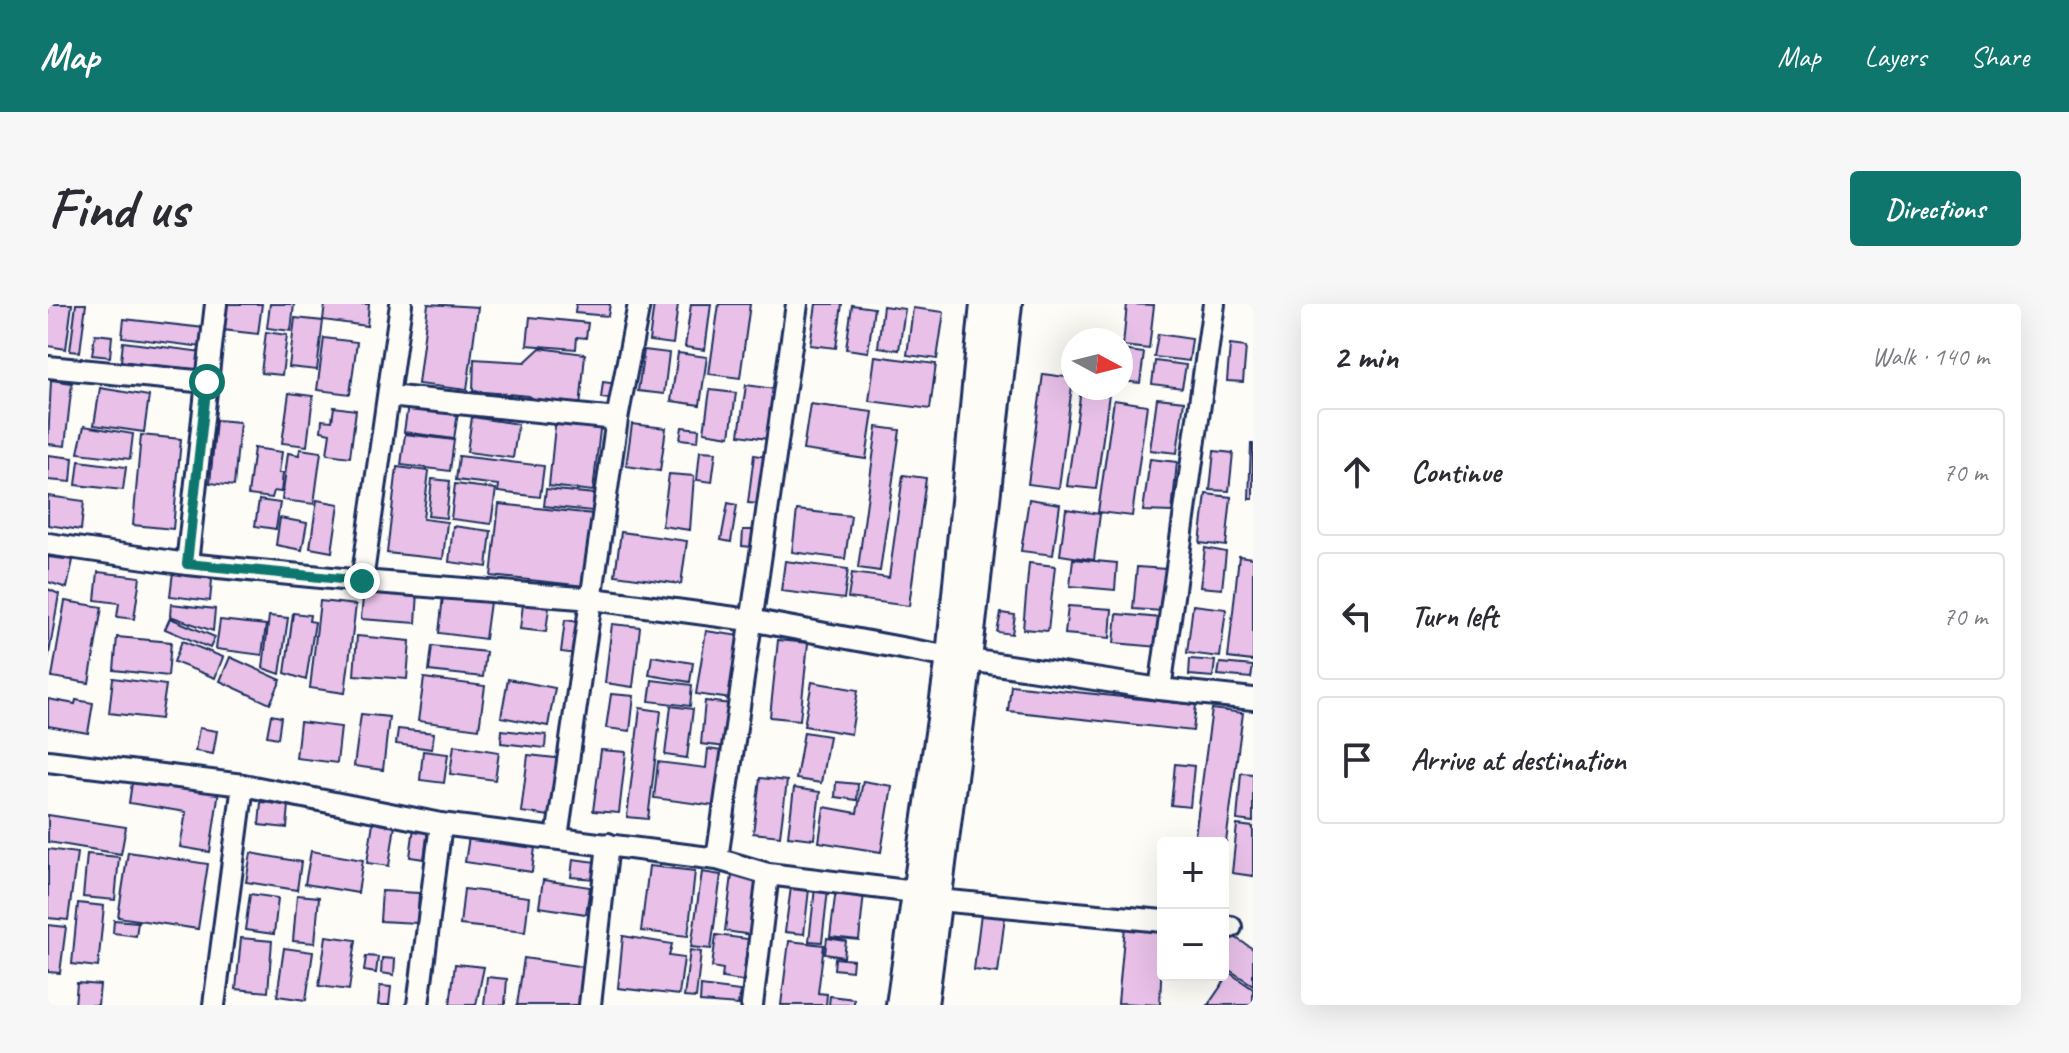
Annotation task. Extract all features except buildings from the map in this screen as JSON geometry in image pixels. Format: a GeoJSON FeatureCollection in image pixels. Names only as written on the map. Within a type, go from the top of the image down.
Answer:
{"type":"FeatureCollection","features":[{"type":"Feature","properties":{"kind":"main road"},"geometry":{"type":"LineString","coordinates":[[959,658],[984,304]]}},
{"type":"Feature","properties":{"kind":"main road"},"geometry":{"type":"LineString","coordinates":[[900,1005],[926,896],[1008,304]]}},
{"type":"Feature","properties":{"kind":"main road"},"geometry":{"type":"LineString","coordinates":[[924,1005],[926,896]]}},
{"type":"Feature","properties":{"kind":"street"},"geometry":{"type":"LineString","coordinates":[[187,564],[216,304]]}},
{"type":"Feature","properties":{"kind":"street"},"geometry":{"type":"LineString","coordinates":[[362,581],[401,304]]}},
{"type":"Feature","properties":{"kind":"street"},"geometry":{"type":"LineString","coordinates":[[557,838],[617,419],[639,304]]}},
{"type":"Feature","properties":{"kind":"street"},"geometry":{"type":"LineString","coordinates":[[717,859],[797,304]]}},
{"type":"Feature","properties":{"kind":"street"},"geometry":{"type":"LineString","coordinates":[[1160,689],[1214,304]]}},
{"type":"Feature","properties":{"kind":"street"},"geometry":{"type":"LineString","coordinates":[[48,367],[207,382]]}},
{"type":"Feature","properties":{"kind":"street"},"geometry":{"type":"LineString","coordinates":[[388,396],[617,419]]}},
{"type":"Feature","properties":{"kind":"street"},"geometry":{"type":"LineString","coordinates":[[48,544],[187,564],[593,599],[750,620],[959,658],[1160,689],[1253,699]]}},
{"type":"Feature","properties":{"kind":"street"},"geometry":{"type":"LineString","coordinates":[[48,761],[243,785],[441,824],[717,859],[768,874],[926,896],[1157,920]]}},
{"type":"Feature","properties":{"kind":"street"},"geometry":{"type":"LineString","coordinates":[[214,1005],[243,785]]}},
{"type":"Feature","properties":{"kind":"street"},"geometry":{"type":"LineString","coordinates":[[418,1005],[441,824]]}},
{"type":"Feature","properties":{"kind":"street"},"geometry":{"type":"LineString","coordinates":[[590,1005],[608,844]]}},
{"type":"Feature","properties":{"kind":"street"},"geometry":{"type":"LineString","coordinates":[[752,1005],[768,874]]}},
{"type":"Feature","properties":{"kind":"route"},"geometry":{"type":"LineString","coordinates":[[207,382],[187,564],[362,581]]}}]}
